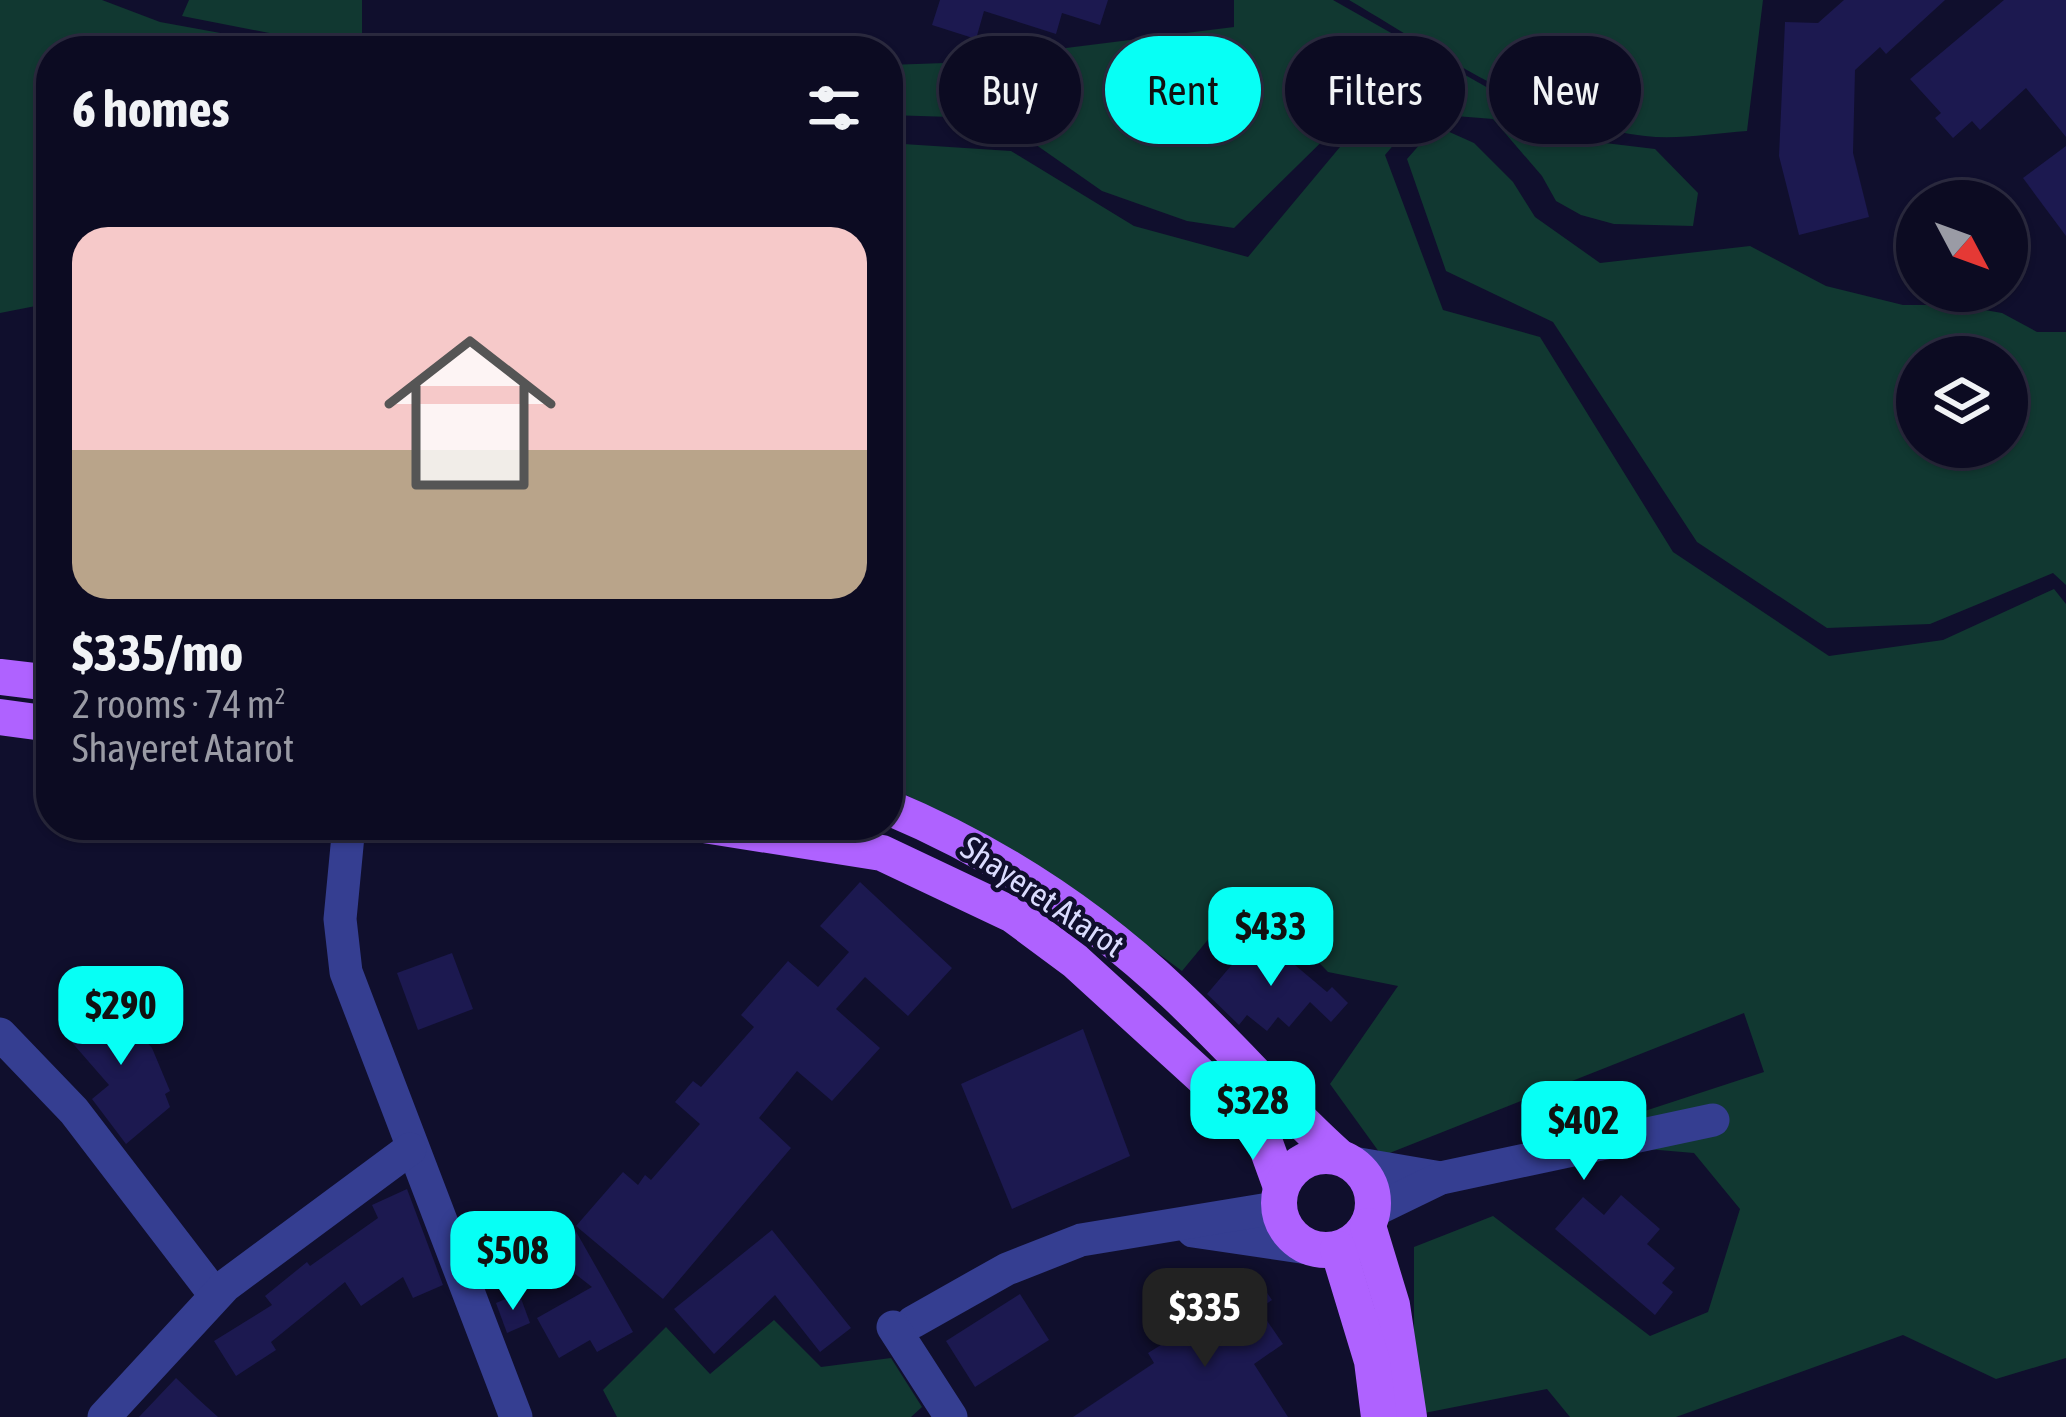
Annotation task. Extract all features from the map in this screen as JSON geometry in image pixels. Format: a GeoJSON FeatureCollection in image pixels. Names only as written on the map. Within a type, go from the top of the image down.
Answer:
{"type":"FeatureCollection","features":[{"type":"Feature","properties":{"kind":"main road"},"geometry":{"type":"LineString","coordinates":[[0,676],[36,681]]}},
{"type":"Feature","properties":{"kind":"main road"},"geometry":{"type":"LineString","coordinates":[[0,717],[36,722]]}},
{"type":"Feature","properties":{"kind":"main road","name":"Shayeret Atarot"},"geometry":{"type":"LineString","coordinates":[[903,813],[954,835],[1108,935],[1346,1160]]}},
{"type":"Feature","properties":{"kind":"main road","name":"Shayeret Atarot"},"geometry":{"type":"LineString","coordinates":[[799,840],[882,853],[1013,915],[1093,976],[1234,1106],[1264,1140],[1280,1193]]}},
{"type":"Feature","properties":{"kind":"main road"},"geometry":{"type":"LineString","coordinates":[[1379,1417],[1372,1361],[1323,1248],[1286,1228],[1280,1193],[1294,1167],[1309,1159],[1346,1160],[1370,1186],[1371,1218],[1392,1305],[1409,1417]]}},
{"type":"Feature","properties":{"kind":"main road"},"geometry":{"type":"LineString","coordinates":[[1323,1248],[1359,1238],[1371,1218]]}},
{"type":"Feature","properties":{"kind":"street"},"geometry":{"type":"LineString","coordinates":[[349,840],[340,949],[410,1149],[516,1417]]}},
{"type":"Feature","properties":{"kind":"street"},"geometry":{"type":"LineString","coordinates":[[348,866],[358,840]]}},
{"type":"Feature","properties":{"kind":"street"},"geometry":{"type":"LineString","coordinates":[[0,1034],[74,1111],[215,1295]]}},
{"type":"Feature","properties":{"kind":"street"},"geometry":{"type":"LineString","coordinates":[[1371,1218],[1441,1178],[1713,1120]]}},
{"type":"Feature","properties":{"kind":"street"},"geometry":{"type":"LineString","coordinates":[[104,1417],[215,1295],[410,1149]]}},
{"type":"Feature","properties":{"kind":"street"},"geometry":{"type":"LineString","coordinates":[[1346,1160],[1441,1178]]}},
{"type":"Feature","properties":{"kind":"street"},"geometry":{"type":"LineString","coordinates":[[951,1417],[903,1325],[1041,1255],[1111,1232],[1269,1208],[1280,1193]]}},
{"type":"Feature","properties":{"kind":"street"},"geometry":{"type":"LineString","coordinates":[[1150,1226],[1323,1248]]}},
{"type":"Feature","properties":{"kind":"green space"},"geometry":{"type":"Polygon","coordinates":[[[0,0],[102,0],[160,22],[237,36],[36,36],[36,306],[0,313],[0,0]]]}},
{"type":"Feature","properties":{"kind":"green space"},"geometry":{"type":"Polygon","coordinates":[[[189,0],[362,0],[362,36],[285,36],[182,16],[189,0]]]}},
{"type":"Feature","properties":{"kind":"green space"},"geometry":{"type":"Polygon","coordinates":[[[1234,0],[1333,0],[1397,36],[1285,36],[1285,144],[1319,144],[1234,228],[1187,221],[1102,191],[1035,144],[1081,144],[1081,46],[1105,43],[1105,144],[1261,144],[1261,36],[1162,36],[1234,27],[1234,0]]]}},
{"type":"Feature","properties":{"kind":"green space"},"geometry":{"type":"Polygon","coordinates":[[[1349,0],[1763,0],[1747,131],[1683,137],[1641,135],[1641,36],[1489,36],[1489,81],[1465,69],[1465,36],[1409,36],[1349,0]]]}},
{"type":"Feature","properties":{"kind":"green space"},"geometry":{"type":"Polygon","coordinates":[[[939,63],[939,117],[903,115],[903,64],[939,63]]]}},
{"type":"Feature","properties":{"kind":"green space"},"geometry":{"type":"Polygon","coordinates":[[[1465,75],[1489,88],[1489,119],[1465,117],[1465,75]]]}},
{"type":"Feature","properties":{"kind":"green space"},"geometry":{"type":"Polygon","coordinates":[[[1465,139],[1513,182],[1535,217],[1600,263],[1750,246],[1826,286],[1896,303],[1896,312],[1996,312],[2037,332],[2066,332],[2066,585],[2053,573],[1930,624],[1827,628],[1697,542],[1553,322],[1446,271],[1407,159],[1420,144],[1465,144],[1465,139]]]}},
{"type":"Feature","properties":{"kind":"green space"},"geometry":{"type":"Polygon","coordinates":[[[903,144],[1011,151],[1134,226],[1248,257],[1342,144],[1394,144],[1385,155],[1443,310],[1540,337],[1673,552],[1829,656],[1943,640],[2054,589],[2066,604],[2066,1358],[1996,1379],[1903,1335],[1676,1417],[1570,1417],[1547,1389],[1414,1415],[1414,1247],[1493,1216],[1650,1336],[1708,1312],[1740,1209],[1694,1153],[1553,1141],[1764,1072],[1744,1013],[1382,1156],[1330,1084],[1398,986],[1328,972],[1249,890],[1182,971],[1042,868],[903,793],[903,144]]]}},
{"type":"Feature","properties":{"kind":"green space"},"geometry":{"type":"Polygon","coordinates":[[[1514,144],[1655,149],[1698,193],[1693,226],[1614,224],[1581,215],[1556,201],[1514,144]]]}},
{"type":"Feature","properties":{"kind":"green space"},"geometry":{"type":"Polygon","coordinates":[[[774,1320],[821,1367],[891,1358],[922,1407],[911,1417],[617,1417],[603,1390],[666,1327],[710,1374],[774,1320]]]}},
{"type":"Feature","properties":{"kind":"building"},"geometry":{"type":"Polygon","coordinates":[[[940,0],[1108,0],[1100,25],[1062,13],[1056,34],[984,11],[977,36],[932,25],[940,0]]]}},
{"type":"Feature","properties":{"kind":"building"},"geometry":{"type":"Polygon","coordinates":[[[1844,0],[1945,0],[1886,54],[1880,47],[1855,70],[1853,153],[1869,217],[1799,235],[1779,156],[1785,22],[1818,23],[1844,0]]]}},
{"type":"Feature","properties":{"kind":"building"},"geometry":{"type":"Polygon","coordinates":[[[2004,0],[2066,0],[2066,137],[2026,88],[1980,130],[1972,121],[1953,138],[1935,118],[1941,113],[1910,79],[2004,0]]]}},
{"type":"Feature","properties":{"kind":"building"},"geometry":{"type":"Polygon","coordinates":[[[2066,146],[2066,236],[2028,180],[2023,178],[2066,146]]]}},
{"type":"Feature","properties":{"kind":"building"},"geometry":{"type":"Polygon","coordinates":[[[860,882],[952,968],[908,1016],[865,977],[836,1009],[880,1048],[832,1101],[797,1071],[759,1118],[791,1148],[663,1299],[576,1226],[623,1172],[638,1185],[645,1175],[651,1180],[700,1124],[675,1102],[693,1081],[701,1087],[754,1027],[741,1015],[788,961],[818,987],[849,952],[820,926],[860,882]]]}},
{"type":"Feature","properties":{"kind":"building"},"geometry":{"type":"Polygon","coordinates":[[[1258,934],[1327,992],[1332,987],[1348,1003],[1331,1022],[1310,1002],[1289,1027],[1278,1017],[1267,1031],[1247,1015],[1239,1025],[1207,994],[1258,934]]]}},
{"type":"Feature","properties":{"kind":"building"},"geometry":{"type":"Polygon","coordinates":[[[452,953],[473,1009],[418,1030],[397,973],[452,953]]]}},
{"type":"Feature","properties":{"kind":"building"},"geometry":{"type":"Polygon","coordinates":[[[104,994],[152,1048],[170,1091],[165,1094],[170,1107],[126,1144],[92,1099],[109,1085],[62,1031],[104,994]]]}},
{"type":"Feature","properties":{"kind":"building"},"geometry":{"type":"Polygon","coordinates":[[[1083,1029],[1130,1156],[1012,1209],[961,1084],[1083,1029]]]}},
{"type":"Feature","properties":{"kind":"building"},"geometry":{"type":"Polygon","coordinates":[[[407,1189],[443,1285],[413,1298],[403,1277],[361,1306],[345,1282],[271,1342],[276,1350],[236,1376],[214,1341],[272,1305],[265,1296],[307,1262],[310,1266],[378,1218],[372,1205],[407,1189]]]}},
{"type":"Feature","properties":{"kind":"building"},"geometry":{"type":"Polygon","coordinates":[[[1621,1195],[1660,1229],[1647,1244],[1675,1268],[1662,1283],[1673,1292],[1655,1315],[1555,1229],[1583,1197],[1604,1215],[1621,1195]]]}},
{"type":"Feature","properties":{"kind":"building"},"geometry":{"type":"Polygon","coordinates":[[[574,1228],[633,1332],[597,1352],[590,1340],[559,1358],[537,1318],[592,1287],[551,1255],[574,1228]]]}},
{"type":"Feature","properties":{"kind":"building"},"geometry":{"type":"Polygon","coordinates":[[[772,1230],[851,1328],[820,1352],[775,1295],[714,1354],[674,1309],[772,1230]]]}},
{"type":"Feature","properties":{"kind":"building"},"geometry":{"type":"Polygon","coordinates":[[[1256,1277],[1272,1300],[1259,1309],[1283,1344],[1254,1364],[1288,1417],[1073,1417],[1154,1363],[1148,1353],[1198,1322],[1202,1329],[1238,1304],[1232,1294],[1256,1277]]]}},
{"type":"Feature","properties":{"kind":"building"},"geometry":{"type":"Polygon","coordinates":[[[519,1293],[530,1323],[507,1333],[496,1303],[519,1293]]]}},
{"type":"Feature","properties":{"kind":"building"},"geometry":{"type":"Polygon","coordinates":[[[1020,1294],[1049,1340],[975,1387],[946,1341],[1020,1294]]]}},
{"type":"Feature","properties":{"kind":"building"},"geometry":{"type":"Polygon","coordinates":[[[176,1378],[197,1398],[218,1417],[139,1417],[176,1378]]]}}]}
